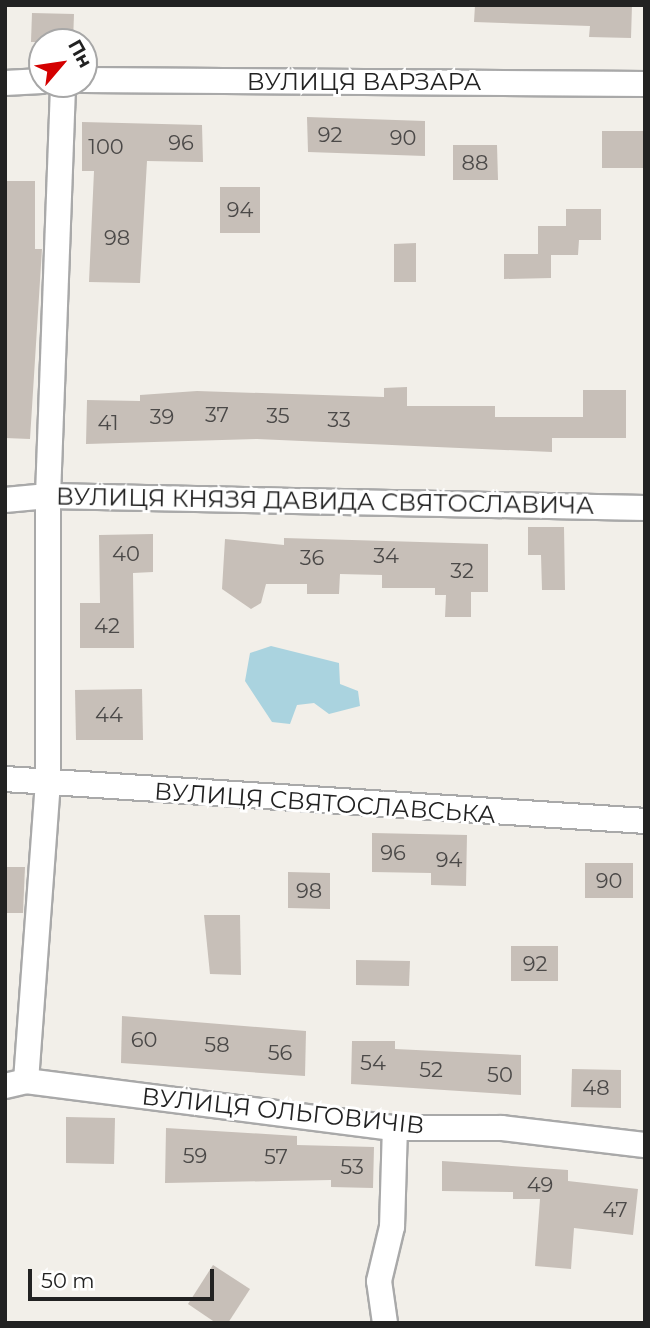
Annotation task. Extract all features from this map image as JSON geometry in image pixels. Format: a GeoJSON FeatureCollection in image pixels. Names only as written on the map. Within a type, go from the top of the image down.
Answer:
{"type":"FeatureCollection","features":[{"type":"Feature","properties":{"kind":"street","name":"ВУЛИЦЯ ВАРЗАРА"},"geometry":{"type":"LineString","coordinates":[[98,80],[645,84]]}},
{"type":"Feature","properties":{"kind":"street"},"geometry":{"type":"LineString","coordinates":[[5,83],[28,82]]}},
{"type":"Feature","properties":{"kind":"street"},"geometry":{"type":"LineString","coordinates":[[15,1083],[48,782],[48,496],[62,98]]}},
{"type":"Feature","properties":{"kind":"street","name":"ВУЛИЦЯ КНЯЗЯ ДАВИДА СВЯТОСЛАВИЧА"},"geometry":{"type":"LineString","coordinates":[[5,500],[48,496],[645,508]]}},
{"type":"Feature","properties":{"kind":"street","name":"ВУЛИЦЯ СВЯТОСЛАВСЬКА"},"geometry":{"type":"LineString","coordinates":[[5,779],[645,821]]}},
{"type":"Feature","properties":{"kind":"street","name":"ВУЛИЦЯ ОЛЬГОВИЧІВ"},"geometry":{"type":"LineString","coordinates":[[15,1083],[395,1128],[502,1128],[645,1145]]}},
{"type":"Feature","properties":{"kind":"street"},"geometry":{"type":"LineString","coordinates":[[385,1323],[379,1281],[391,1227],[395,1128]]}},
{"type":"Feature","properties":{"kind":"water"},"geometry":{"type":"Polygon","coordinates":[[[271,646],[339,663],[340,684],[358,691],[360,706],[329,714],[314,703],[297,705],[290,724],[272,722],[245,681],[250,653],[271,646]]]}},
{"type":"Feature","properties":{"kind":"building"},"geometry":{"type":"Polygon","coordinates":[[[475,5],[632,5],[631,38],[589,37],[590,26],[474,22],[475,5]]]}},
{"type":"Feature","properties":{"kind":"building"},"geometry":{"type":"Polygon","coordinates":[[[32,13],[74,14],[74,28],[31,28],[32,13]]]}},
{"type":"Feature","properties":{"kind":"building"},"geometry":{"type":"Polygon","coordinates":[[[307,117],[425,121],[425,156],[308,152],[307,117]]]}},
{"type":"Feature","properties":{"kind":"building"},"geometry":{"type":"Polygon","coordinates":[[[82,122],[202,125],[203,162],[147,161],[140,283],[89,282],[94,171],[82,171],[82,122]]]}},
{"type":"Feature","properties":{"kind":"building"},"geometry":{"type":"Polygon","coordinates":[[[602,131],[645,131],[645,168],[602,168],[602,131]]]}},
{"type":"Feature","properties":{"kind":"building"},"geometry":{"type":"Polygon","coordinates":[[[453,145],[497,145],[498,180],[453,180],[453,145]]]}},
{"type":"Feature","properties":{"kind":"building"},"geometry":{"type":"Polygon","coordinates":[[[5,181],[35,181],[35,249],[42,249],[30,439],[5,438],[5,181]]]}},
{"type":"Feature","properties":{"kind":"building"},"geometry":{"type":"Polygon","coordinates":[[[220,187],[260,187],[260,233],[220,233],[220,187]]]}},
{"type":"Feature","properties":{"kind":"building"},"geometry":{"type":"Polygon","coordinates":[[[566,209],[601,209],[601,240],[579,240],[578,255],[551,255],[551,278],[504,279],[504,254],[538,254],[538,226],[566,226],[566,209]]]}},
{"type":"Feature","properties":{"kind":"building"},"geometry":{"type":"Polygon","coordinates":[[[416,243],[416,282],[394,282],[394,244],[416,243]]]}},
{"type":"Feature","properties":{"kind":"building"},"geometry":{"type":"Polygon","coordinates":[[[407,387],[407,406],[495,406],[495,417],[583,417],[583,390],[626,390],[626,438],[552,438],[552,452],[257,439],[86,444],[87,400],[140,401],[140,395],[197,391],[384,397],[384,388],[407,387]]]}},
{"type":"Feature","properties":{"kind":"building"},"geometry":{"type":"Polygon","coordinates":[[[528,527],[564,527],[565,590],[542,590],[541,555],[528,555],[528,527]]]}},
{"type":"Feature","properties":{"kind":"building"},"geometry":{"type":"Polygon","coordinates":[[[153,534],[153,572],[133,573],[134,648],[80,648],[80,603],[100,603],[99,535],[153,534]]]}},
{"type":"Feature","properties":{"kind":"building"},"geometry":{"type":"Polygon","coordinates":[[[284,538],[488,544],[488,592],[471,592],[471,617],[445,617],[446,595],[435,595],[435,588],[382,588],[382,575],[340,574],[339,594],[307,594],[307,584],[266,584],[261,603],[251,609],[222,589],[225,539],[284,545],[284,538]]]}},
{"type":"Feature","properties":{"kind":"building"},"geometry":{"type":"Polygon","coordinates":[[[142,689],[143,740],[76,740],[75,690],[142,689]]]}},
{"type":"Feature","properties":{"kind":"building"},"geometry":{"type":"Polygon","coordinates":[[[372,833],[467,835],[466,886],[431,885],[431,873],[372,872],[372,833]]]}},
{"type":"Feature","properties":{"kind":"building"},"geometry":{"type":"Polygon","coordinates":[[[585,863],[633,863],[633,898],[585,898],[585,863]]]}},
{"type":"Feature","properties":{"kind":"building"},"geometry":{"type":"Polygon","coordinates":[[[5,867],[25,867],[23,913],[5,913],[5,867]]]}},
{"type":"Feature","properties":{"kind":"building"},"geometry":{"type":"Polygon","coordinates":[[[288,872],[330,873],[330,909],[288,908],[288,872]]]}},
{"type":"Feature","properties":{"kind":"building"},"geometry":{"type":"Polygon","coordinates":[[[204,915],[240,915],[241,975],[210,974],[204,915]]]}},
{"type":"Feature","properties":{"kind":"building"},"geometry":{"type":"Polygon","coordinates":[[[511,946],[558,946],[558,981],[511,981],[511,946]]]}},
{"type":"Feature","properties":{"kind":"building"},"geometry":{"type":"Polygon","coordinates":[[[356,960],[410,961],[409,986],[356,985],[356,960]]]}},
{"type":"Feature","properties":{"kind":"building"},"geometry":{"type":"Polygon","coordinates":[[[122,1016],[306,1031],[305,1076],[121,1063],[122,1016]]]}},
{"type":"Feature","properties":{"kind":"building"},"geometry":{"type":"Polygon","coordinates":[[[352,1041],[395,1041],[395,1049],[521,1055],[521,1095],[351,1084],[352,1041]]]}},
{"type":"Feature","properties":{"kind":"building"},"geometry":{"type":"Polygon","coordinates":[[[572,1069],[621,1070],[621,1108],[571,1107],[572,1069]]]}},
{"type":"Feature","properties":{"kind":"building"},"geometry":{"type":"Polygon","coordinates":[[[66,1117],[115,1118],[114,1164],[66,1163],[66,1117]]]}},
{"type":"Feature","properties":{"kind":"building"},"geometry":{"type":"Polygon","coordinates":[[[166,1128],[297,1136],[297,1145],[374,1147],[373,1188],[331,1187],[331,1180],[165,1183],[166,1128]]]}},
{"type":"Feature","properties":{"kind":"building"},"geometry":{"type":"Polygon","coordinates":[[[442,1161],[568,1170],[568,1181],[638,1189],[633,1235],[574,1228],[571,1269],[535,1266],[540,1199],[513,1199],[513,1192],[442,1191],[442,1161]]]}},
{"type":"Feature","properties":{"kind":"building"},"geometry":{"type":"Polygon","coordinates":[[[213,1265],[250,1289],[228,1323],[216,1323],[188,1304],[213,1265]]]}}]}
